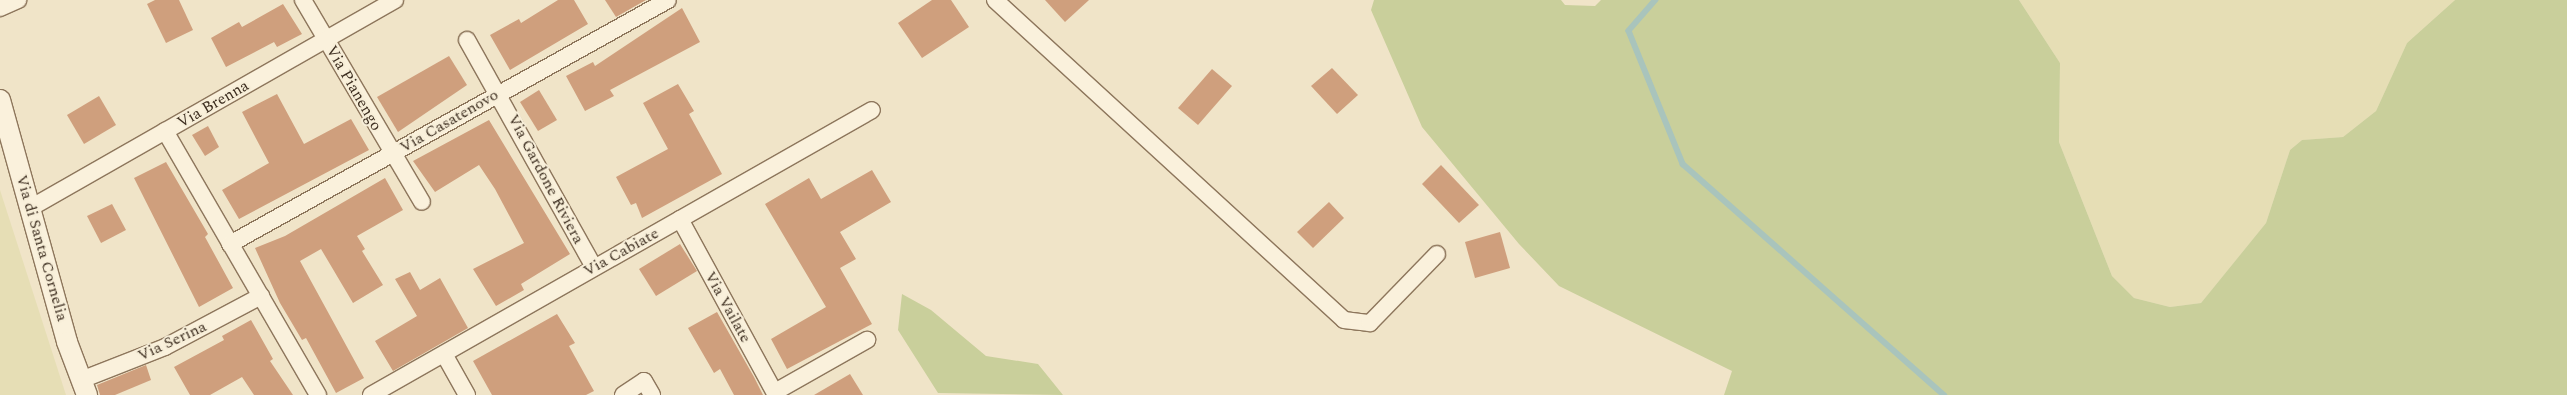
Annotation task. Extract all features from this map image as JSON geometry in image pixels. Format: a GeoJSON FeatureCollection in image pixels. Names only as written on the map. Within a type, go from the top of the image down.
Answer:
{"type":"FeatureCollection","features":[{"type":"Feature","properties":{"kind":"street"},"geometry":{"type":"LineString","coordinates":[[0,8],[18,0]]}},
{"type":"Feature","properties":{"kind":"street","name":"Via Pianengo"},"geometry":{"type":"LineString","coordinates":[[303,0],[422,202]]}},
{"type":"Feature","properties":{"kind":"street","name":"Via Brenna"},"geometry":{"type":"LineString","coordinates":[[32,207],[395,0]]}},
{"type":"Feature","properties":{"kind":"street","name":"Via Casatenovo"},"geometry":{"type":"LineString","coordinates":[[230,244],[668,0]]}},
{"type":"Feature","properties":{"kind":"street"},"geometry":{"type":"LineString","coordinates":[[995,0],[1344,320],[1370,323],[1437,254]]}},
{"type":"Feature","properties":{"kind":"street","name":"Via Gardone Riviera"},"geometry":{"type":"LineString","coordinates":[[468,40],[594,267]]}},
{"type":"Feature","properties":{"kind":"street","name":"Via di Santa Cornelia"},"geometry":{"type":"LineString","coordinates":[[0,100],[32,207],[67,342],[84,387]]}},
{"type":"Feature","properties":{"kind":"street","name":"Via Cabiate"},"geometry":{"type":"LineString","coordinates":[[371,395],[872,110]]}},
{"type":"Feature","properties":{"kind":"street"},"geometry":{"type":"LineString","coordinates":[[165,131],[318,395]]}},
{"type":"Feature","properties":{"kind":"street","name":"Via Vailate"},"geometry":{"type":"LineString","coordinates":[[680,219],[776,393]]}},
{"type":"Feature","properties":{"kind":"street","name":"Via Serina"},"geometry":{"type":"LineString","coordinates":[[84,387],[261,296]]}},
{"type":"Feature","properties":{"kind":"street"},"geometry":{"type":"LineString","coordinates":[[776,393],[867,340]]}},
{"type":"Feature","properties":{"kind":"street"},"geometry":{"type":"LineString","coordinates":[[444,354],[467,395]]}},
{"type":"Feature","properties":{"kind":"street"},"geometry":{"type":"LineString","coordinates":[[623,395],[644,381],[652,395]]}},
{"type":"Feature","properties":{"kind":"shaded area"},"geometry":{"type":"Polygon","coordinates":[[[2019,0],[2455,0],[2407,43],[2376,111],[2343,137],[2302,140],[2290,150],[2266,223],[2201,303],[2170,307],[2134,298],[2112,276],[2059,142],[2060,63],[2019,0]]]}},
{"type":"Feature","properties":{"kind":"shaded area"},"geometry":{"type":"Polygon","coordinates":[[[0,190],[66,395],[0,395],[0,190]]]}},
{"type":"Feature","properties":{"kind":"green space"},"geometry":{"type":"Polygon","coordinates":[[[1374,0],[1561,0],[1565,5],[1595,6],[1601,0],[2019,0],[2060,63],[2059,142],[2112,276],[2134,298],[2170,307],[2201,303],[2266,223],[2290,150],[2302,140],[2343,137],[2376,111],[2407,43],[2455,0],[2567,0],[2567,395],[1724,395],[1732,371],[1559,286],[1519,244],[1422,127],[1371,10],[1374,0]]]}},
{"type":"Feature","properties":{"kind":"green space"},"geometry":{"type":"Polygon","coordinates":[[[902,294],[931,310],[986,356],[1038,364],[1063,395],[938,393],[898,330],[902,294]]]}},
{"type":"Feature","properties":{"kind":"building"},"geometry":{"type":"Polygon","coordinates":[[[155,0],[179,0],[193,30],[166,43],[147,4],[155,0]]]}},
{"type":"Feature","properties":{"kind":"building"},"geometry":{"type":"Polygon","coordinates":[[[558,0],[574,0],[588,24],[510,70],[490,35],[519,19],[521,23],[558,0]]]}},
{"type":"Feature","properties":{"kind":"building"},"geometry":{"type":"Polygon","coordinates":[[[605,0],[646,0],[616,17],[605,0]]]}},
{"type":"Feature","properties":{"kind":"building"},"geometry":{"type":"Polygon","coordinates":[[[932,0],[951,0],[969,27],[922,58],[898,23],[932,0]]]}},
{"type":"Feature","properties":{"kind":"building"},"geometry":{"type":"Polygon","coordinates":[[[1045,0],[1089,0],[1065,22],[1045,0]]]}},
{"type":"Feature","properties":{"kind":"building"},"geometry":{"type":"Polygon","coordinates":[[[283,4],[302,34],[277,47],[274,42],[226,67],[211,38],[239,22],[242,27],[283,4]]]}},
{"type":"Feature","properties":{"kind":"building"},"geometry":{"type":"Polygon","coordinates":[[[682,8],[700,42],[610,90],[614,96],[585,111],[566,76],[593,62],[595,66],[682,8]]]}},
{"type":"Feature","properties":{"kind":"building"},"geometry":{"type":"Polygon","coordinates":[[[449,56],[467,85],[398,132],[377,97],[449,56]]]}},
{"type":"Feature","properties":{"kind":"building"},"geometry":{"type":"Polygon","coordinates":[[[1332,68],[1358,95],[1337,114],[1311,86],[1332,68]]]}},
{"type":"Feature","properties":{"kind":"building"},"geometry":{"type":"Polygon","coordinates":[[[1212,69],[1232,86],[1198,125],[1178,108],[1212,69]]]}},
{"type":"Feature","properties":{"kind":"building"},"geometry":{"type":"Polygon","coordinates":[[[678,84],[694,111],[689,114],[722,174],[642,218],[636,203],[631,205],[616,177],[668,149],[643,103],[678,84]]]}},
{"type":"Feature","properties":{"kind":"building"},"geometry":{"type":"Polygon","coordinates":[[[539,90],[557,120],[538,131],[520,102],[539,90]]]}},
{"type":"Feature","properties":{"kind":"building"},"geometry":{"type":"Polygon","coordinates":[[[277,94],[304,144],[351,119],[369,150],[239,219],[222,190],[269,163],[242,112],[277,94]]]}},
{"type":"Feature","properties":{"kind":"building"},"geometry":{"type":"Polygon","coordinates":[[[99,96],[116,125],[84,144],[67,115],[99,96]]]}},
{"type":"Feature","properties":{"kind":"building"},"geometry":{"type":"Polygon","coordinates":[[[489,120],[570,254],[521,284],[524,290],[496,306],[473,269],[524,243],[495,189],[479,165],[435,192],[413,161],[489,120]]]}},
{"type":"Feature","properties":{"kind":"building"},"geometry":{"type":"Polygon","coordinates":[[[208,126],[219,147],[205,156],[192,135],[208,126]]]}},
{"type":"Feature","properties":{"kind":"building"},"geometry":{"type":"Polygon","coordinates":[[[166,162],[208,234],[205,237],[233,288],[199,307],[134,178],[166,162]]]}},
{"type":"Feature","properties":{"kind":"building"},"geometry":{"type":"Polygon","coordinates":[[[1441,165],[1479,205],[1459,223],[1422,184],[1441,165]]]}},
{"type":"Feature","properties":{"kind":"building"},"geometry":{"type":"Polygon","coordinates":[[[872,170],[891,202],[840,232],[856,259],[840,268],[872,324],[787,369],[771,339],[826,307],[765,204],[809,178],[821,199],[872,170]]]}},
{"type":"Feature","properties":{"kind":"building"},"geometry":{"type":"Polygon","coordinates":[[[385,178],[403,210],[357,236],[365,249],[362,251],[383,285],[353,303],[321,249],[300,261],[364,378],[336,393],[306,338],[302,340],[280,303],[255,248],[285,236],[385,178]]]}},
{"type":"Feature","properties":{"kind":"building"},"geometry":{"type":"Polygon","coordinates":[[[1329,202],[1344,218],[1313,248],[1297,232],[1329,202]]]}},
{"type":"Feature","properties":{"kind":"building"},"geometry":{"type":"Polygon","coordinates":[[[112,204],[126,230],[101,243],[87,216],[112,204]]]}},
{"type":"Feature","properties":{"kind":"building"},"geometry":{"type":"Polygon","coordinates":[[[1500,232],[1510,268],[1475,278],[1465,242],[1500,232]]]}},
{"type":"Feature","properties":{"kind":"building"},"geometry":{"type":"Polygon","coordinates":[[[680,244],[697,271],[656,296],[639,269],[680,244]]]}},
{"type":"Feature","properties":{"kind":"building"},"geometry":{"type":"Polygon","coordinates":[[[410,272],[420,290],[440,278],[468,328],[393,371],[375,341],[417,316],[395,279],[410,272]]]}},
{"type":"Feature","properties":{"kind":"building"},"geometry":{"type":"Polygon","coordinates":[[[717,312],[763,395],[734,395],[720,369],[714,373],[688,328],[717,312]]]}},
{"type":"Feature","properties":{"kind":"building"},"geometry":{"type":"Polygon","coordinates":[[[557,314],[575,343],[569,346],[594,391],[586,395],[492,395],[473,361],[557,314]]]}},
{"type":"Feature","properties":{"kind":"building"},"geometry":{"type":"Polygon","coordinates":[[[251,320],[273,359],[270,361],[293,395],[254,395],[242,377],[210,395],[190,395],[174,367],[224,340],[222,336],[251,320]]]}},
{"type":"Feature","properties":{"kind":"building"},"geometry":{"type":"Polygon","coordinates":[[[146,365],[151,380],[115,395],[100,395],[97,385],[146,365]]]}},
{"type":"Feature","properties":{"kind":"building"},"geometry":{"type":"Polygon","coordinates":[[[850,374],[863,395],[814,395],[850,374]]]}},
{"type":"Feature","properties":{"kind":"waterway"},"geometry":{"type":"LineString","coordinates":[[1656,0],[1629,31],[1683,164],[1944,395]]}}]}
